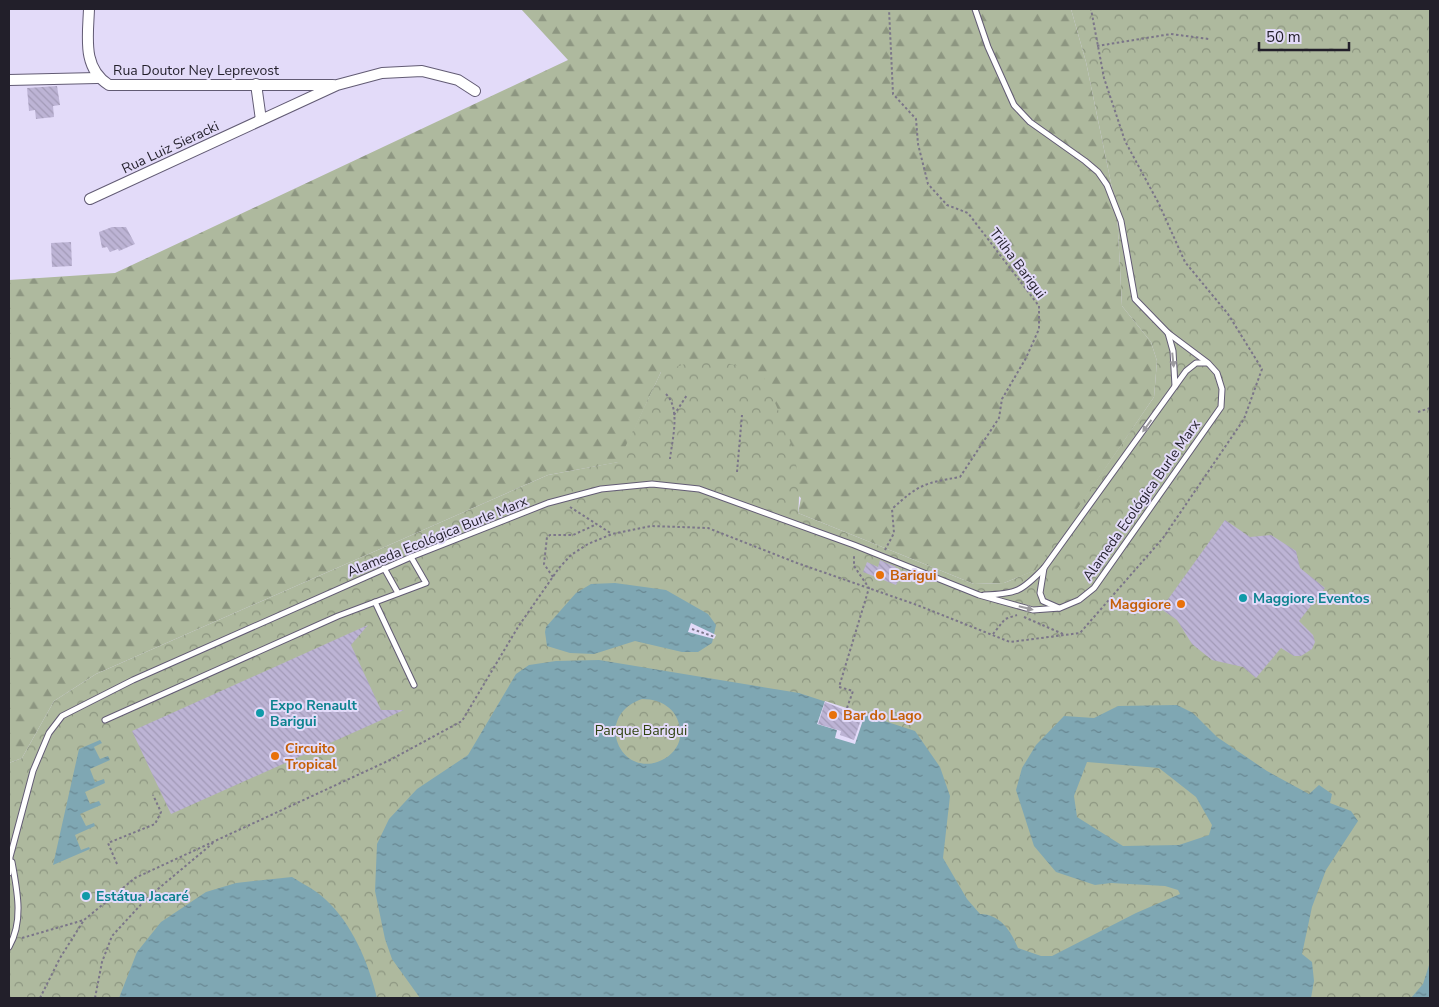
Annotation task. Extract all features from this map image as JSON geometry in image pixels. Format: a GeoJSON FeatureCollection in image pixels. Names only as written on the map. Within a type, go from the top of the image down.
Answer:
{"type":"FeatureCollection","features":[{"type":"Feature","properties":{"kind":"street","name":"Rua Doutor Ney Leprevost"},"geometry":{"type":"LineString","coordinates":[[89,9],[88,41],[91,66],[97,78],[109,85],[337,85]]}},
{"type":"Feature","properties":{"kind":"street","name":"Rua Luiz Sieracki"},"geometry":{"type":"LineString","coordinates":[[90,199],[337,85],[382,73],[422,71],[458,80],[475,91]]}},
{"type":"Feature","properties":{"kind":"street"},"geometry":{"type":"LineString","coordinates":[[9,80],[97,78]]}},
{"type":"Feature","properties":{"kind":"street"},"geometry":{"type":"LineString","coordinates":[[256,84],[261,120]]}},
{"type":"Feature","properties":{"kind":"lane","name":"Alameda Ecológica Burle Marx"},"geometry":{"type":"LineString","coordinates":[[9,873],[10,857],[34,771],[49,734],[62,716],[110,691],[411,556],[548,502],[601,490],[652,484],[699,490],[854,545],[979,595],[1033,610],[1060,608],[1079,600],[1094,588],[1221,407],[1222,389],[1218,373],[1208,363],[1168,333],[1135,299],[1121,221],[1107,185],[1098,172],[1030,122],[1014,105],[988,47],[975,9]]}},
{"type":"Feature","properties":{"kind":"lane"},"geometry":{"type":"LineString","coordinates":[[1168,333],[1176,387]]}},
{"type":"Feature","properties":{"kind":"lane","name":"Alameda Ecológica Burle Marx"},"geometry":{"type":"LineString","coordinates":[[979,595],[1006,594],[1025,587],[1044,568],[1176,387],[1186,370],[1196,363],[1208,363]]}},
{"type":"Feature","properties":{"kind":"lane"},"geometry":{"type":"LineString","coordinates":[[105,720],[338,616],[426,582],[411,556]]}},
{"type":"Feature","properties":{"kind":"lane"},"geometry":{"type":"LineString","coordinates":[[384,568],[398,593]]}},
{"type":"Feature","properties":{"kind":"lane"},"geometry":{"type":"LineString","coordinates":[[1044,568],[1040,594],[1043,601],[1060,608]]}},
{"type":"Feature","properties":{"kind":"lane"},"geometry":{"type":"LineString","coordinates":[[375,602],[414,685]]}},
{"type":"Feature","properties":{"kind":"lane","name":"Alameda Ecológica Burle Marx"},"geometry":{"type":"LineString","coordinates":[[9,947],[17,928],[18,902],[10,857]]}},
{"type":"Feature","properties":{"kind":"path","name":"Trilha Barigui"},"geometry":{"type":"LineString","coordinates":[[883,556],[894,533],[892,509],[908,494],[928,482],[960,477],[999,418],[1002,399],[1026,358],[1039,329],[1039,306],[992,244],[968,213],[947,204],[928,184],[918,144],[916,119],[893,94],[889,9]]}},
{"type":"Feature","properties":{"kind":"path"},"geometry":{"type":"LineString","coordinates":[[40,998],[60,958],[84,920],[135,878],[390,760],[462,721],[518,627],[552,577],[571,555],[588,544],[612,534],[651,526],[708,528],[1010,642],[1080,633],[1163,538],[1244,419],[1262,369],[1228,314],[1185,262],[1159,204],[1125,141],[1104,78],[1091,9]]}},
{"type":"Feature","properties":{"kind":"path"},"geometry":{"type":"LineString","coordinates":[[1097,46],[1171,34],[1209,39]]}},
{"type":"Feature","properties":{"kind":"path"},"geometry":{"type":"LineString","coordinates":[[666,394],[672,400],[674,415],[670,460]]}},
{"type":"Feature","properties":{"kind":"path"},"geometry":{"type":"LineString","coordinates":[[674,415],[687,395]]}},
{"type":"Feature","properties":{"kind":"path"},"geometry":{"type":"LineString","coordinates":[[1418,412],[1430,408]]}},
{"type":"Feature","properties":{"kind":"path"},"geometry":{"type":"LineString","coordinates":[[737,472],[742,415]]}},
{"type":"Feature","properties":{"kind":"path"},"geometry":{"type":"LineString","coordinates":[[548,502],[574,508],[612,534]]}},
{"type":"Feature","properties":{"kind":"path"},"geometry":{"type":"LineString","coordinates":[[552,577],[544,564],[547,537],[550,535],[573,534],[597,524]]}},
{"type":"Feature","properties":{"kind":"path"},"geometry":{"type":"LineString","coordinates":[[854,545],[854,566],[870,588]]}},
{"type":"Feature","properties":{"kind":"path"},"geometry":{"type":"LineString","coordinates":[[847,708],[853,691],[839,687],[870,588]]}},
{"type":"Feature","properties":{"kind":"path"},"geometry":{"type":"LineString","coordinates":[[993,635],[1004,619],[1017,615],[1065,635]]}},
{"type":"Feature","properties":{"kind":"path"},"geometry":{"type":"LineString","coordinates":[[692,629],[715,637]]}},
{"type":"Feature","properties":{"kind":"path"},"geometry":{"type":"LineString","coordinates":[[117,864],[108,843],[155,824],[161,812],[153,795]]}},
{"type":"Feature","properties":{"kind":"path"},"geometry":{"type":"LineString","coordinates":[[95,998],[102,962],[112,936],[146,899],[216,841]]}},
{"type":"Feature","properties":{"kind":"path"},"geometry":{"type":"LineString","coordinates":[[12,941],[84,920]]}},
{"type":"Feature","properties":{"kind":"green space"},"geometry":{"type":"Polygon","coordinates":[[[521,9],[1071,9],[1086,62],[1117,212],[1122,306],[1151,342],[1157,361],[1154,397],[1036,570],[1004,583],[974,584],[798,513],[801,498],[661,372],[619,462],[548,475],[96,674],[54,701],[22,758],[9,763],[9,280],[115,273],[568,60],[521,9]]]}},
{"type":"Feature","properties":{"kind":"green space","name":"Parque Barigui"},"geometry":{"type":"Polygon","coordinates":[[[1071,9],[1430,9],[1430,998],[9,998],[9,763],[22,758],[54,701],[96,674],[548,475],[618,462],[661,372],[706,357],[762,373],[784,425],[795,458],[799,493],[798,513],[974,584],[1004,583],[1035,570],[1154,397],[1157,361],[1151,342],[1122,306],[1117,212],[1086,62],[1071,9]]]}},
{"type":"Feature","properties":{"kind":"water"},"geometry":{"type":"Polygon","coordinates":[[[615,583],[666,590],[708,614],[716,625],[712,643],[698,652],[682,652],[635,641],[594,654],[570,653],[547,646],[546,627],[576,593],[591,584],[615,583]]]}},
{"type":"Feature","properties":{"kind":"water"},"geometry":{"type":"Polygon","coordinates":[[[599,660],[799,693],[915,731],[940,767],[950,796],[943,858],[967,899],[980,914],[999,920],[1008,930],[1018,948],[1041,956],[1052,956],[1136,913],[1180,894],[1178,890],[1165,886],[1111,883],[1095,885],[1056,872],[1034,846],[1016,790],[1022,768],[1036,745],[1064,716],[1094,718],[1118,706],[1177,705],[1193,713],[1217,737],[1267,771],[1309,794],[1319,785],[1332,794],[1330,803],[1351,811],[1358,821],[1326,870],[1312,907],[1302,954],[1312,962],[1314,981],[1311,998],[420,998],[392,959],[385,939],[375,891],[377,844],[389,819],[417,789],[468,755],[516,674],[529,665],[556,661],[599,660]],[[642,699],[627,707],[618,719],[616,731],[618,743],[624,754],[635,761],[647,764],[662,760],[671,754],[679,741],[680,728],[675,714],[665,705],[642,699]],[[1087,762],[1074,796],[1077,817],[1123,846],[1179,845],[1209,835],[1212,825],[1196,797],[1159,768],[1087,762]]]}},
{"type":"Feature","properties":{"kind":"water"},"geometry":{"type":"Polygon","coordinates":[[[100,740],[102,743],[94,747],[100,759],[108,756],[110,760],[90,769],[95,782],[104,779],[105,783],[85,792],[90,804],[99,801],[101,805],[80,814],[86,826],[94,823],[95,826],[75,835],[81,850],[89,847],[90,849],[53,865],[79,749],[100,740]]]}},
{"type":"Feature","properties":{"kind":"water"},"geometry":{"type":"Polygon","coordinates":[[[292,877],[314,890],[335,909],[343,920],[364,958],[377,998],[119,998],[137,952],[161,922],[206,892],[236,883],[292,877]]]}},
{"type":"Feature","properties":{"kind":"water"},"geometry":{"type":"Polygon","coordinates":[[[1430,962],[1430,998],[1411,998],[1423,984],[1430,962]]]}},
{"type":"Feature","properties":{"kind":"pier"},"geometry":{"type":"Polygon","coordinates":[[[691,623],[716,635],[714,639],[688,632],[691,623]]]}},
{"type":"Feature","properties":{"kind":"pier"},"geometry":{"type":"Polygon","coordinates":[[[825,701],[865,714],[855,744],[835,738],[837,730],[817,724],[825,701]]]}},
{"type":"Feature","properties":{"kind":"building"},"geometry":{"type":"Polygon","coordinates":[[[57,86],[60,105],[53,106],[54,117],[36,119],[35,110],[29,111],[27,88],[57,86]]]}},
{"type":"Feature","properties":{"kind":"building"},"geometry":{"type":"Polygon","coordinates":[[[112,227],[126,227],[135,244],[119,251],[118,249],[110,252],[107,247],[102,248],[99,232],[112,227]]]}},
{"type":"Feature","properties":{"kind":"building"},"geometry":{"type":"Polygon","coordinates":[[[71,242],[72,266],[52,267],[51,243],[71,242]]]}},
{"type":"Feature","properties":{"kind":"building","name":"Maggiore Eventos"},"geometry":{"type":"Polygon","coordinates":[[[1225,520],[1250,537],[1271,535],[1296,551],[1300,568],[1325,588],[1299,621],[1313,635],[1315,642],[1312,649],[1301,656],[1294,656],[1281,648],[1256,678],[1243,667],[1212,660],[1192,644],[1177,620],[1161,609],[1225,520]]]}},
{"type":"Feature","properties":{"kind":"building"},"geometry":{"type":"Polygon","coordinates":[[[880,560],[896,567],[893,574],[900,577],[896,585],[863,572],[867,562],[878,567],[880,560]]]}},
{"type":"Feature","properties":{"kind":"building"},"geometry":{"type":"Polygon","coordinates":[[[368,625],[351,645],[381,710],[404,710],[171,814],[132,731],[368,625]]]}},
{"type":"Feature","properties":{"kind":"building"},"geometry":{"type":"Polygon","coordinates":[[[825,702],[862,717],[854,740],[840,735],[841,731],[818,724],[825,702]]]}},
{"type":"Feature","properties":{"kind":"place","name":"Barigui"},"geometry":{"type":"Point","coordinates":[880,575]}},
{"type":"Feature","properties":{"kind":"place","name":"Maggiore Eventos"},"geometry":{"type":"Point","coordinates":[1243,598]}},
{"type":"Feature","properties":{"kind":"place","name":"Maggiore"},"geometry":{"type":"Point","coordinates":[1181,604]}},
{"type":"Feature","properties":{"kind":"place","name":"Expo Renault Barigui"},"geometry":{"type":"Point","coordinates":[260,713]}},
{"type":"Feature","properties":{"kind":"place","name":"Bar do Lago"},"geometry":{"type":"Point","coordinates":[833,715]}},
{"type":"Feature","properties":{"kind":"place","name":"Circuito Tropical"},"geometry":{"type":"Point","coordinates":[275,756]}},
{"type":"Feature","properties":{"kind":"place","name":"Estátua Jacaré"},"geometry":{"type":"Point","coordinates":[86,896]}}]}
